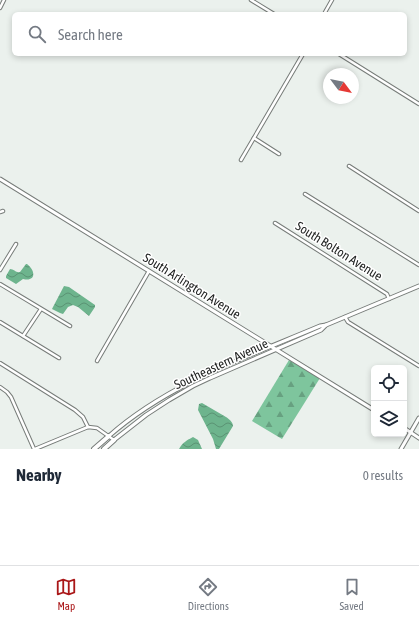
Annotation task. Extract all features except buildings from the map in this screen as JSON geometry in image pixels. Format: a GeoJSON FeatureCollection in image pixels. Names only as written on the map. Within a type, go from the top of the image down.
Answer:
{"type":"FeatureCollection","features":[{"type":"Feature","properties":{"kind":"highway"},"geometry":{"type":"LineString","coordinates":[[94,449],[110,436]]}},
{"type":"Feature","properties":{"kind":"highway"},"geometry":{"type":"LineString","coordinates":[[104,449],[114,440]]}},
{"type":"Feature","properties":{"kind":"main road","name":"South Arlington Avenue"},"geometry":{"type":"LineString","coordinates":[[0,179],[371,408]]}},
{"type":"Feature","properties":{"kind":"main road","name":"Southeastern Avenue"},"geometry":{"type":"LineString","coordinates":[[110,436],[137,414],[177,389],[205,375],[419,286]]}},
{"type":"Feature","properties":{"kind":"main road","name":"Southeastern Avenue"},"geometry":{"type":"LineString","coordinates":[[114,440],[146,415],[186,390],[210,378],[321,330],[326,325]]}},
{"type":"Feature","properties":{"kind":"main road"},"geometry":{"type":"LineString","coordinates":[[401,449],[419,418]]}},
{"type":"Feature","properties":{"kind":"main road"},"geometry":{"type":"LineString","coordinates":[[407,430],[419,438]]}},
{"type":"Feature","properties":{"kind":"street"},"geometry":{"type":"LineString","coordinates":[[0,8],[4,0]]}},
{"type":"Feature","properties":{"kind":"street"},"geometry":{"type":"LineString","coordinates":[[251,0],[271,12]]}},
{"type":"Feature","properties":{"kind":"street"},"geometry":{"type":"LineString","coordinates":[[325,12],[332,0]]}},
{"type":"Feature","properties":{"kind":"street"},"geometry":{"type":"LineString","coordinates":[[241,160],[302,56]]}},
{"type":"Feature","properties":{"kind":"street"},"geometry":{"type":"LineString","coordinates":[[342,56],[419,104]]}},
{"type":"Feature","properties":{"kind":"street"},"geometry":{"type":"LineString","coordinates":[[254,138],[279,154]]}},
{"type":"Feature","properties":{"kind":"street"},"geometry":{"type":"LineString","coordinates":[[349,166],[419,211]]}},
{"type":"Feature","properties":{"kind":"street"},"geometry":{"type":"LineString","coordinates":[[305,194],[419,265]]}},
{"type":"Feature","properties":{"kind":"street","name":"South Bolton Avenue"},"geometry":{"type":"LineString","coordinates":[[275,223],[387,294],[389,298]]}},
{"type":"Feature","properties":{"kind":"street"},"geometry":{"type":"LineString","coordinates":[[0,270],[16,244]]}},
{"type":"Feature","properties":{"kind":"street"},"geometry":{"type":"LineString","coordinates":[[97,361],[149,271]]}},
{"type":"Feature","properties":{"kind":"street"},"geometry":{"type":"LineString","coordinates":[[0,284],[70,326]]}},
{"type":"Feature","properties":{"kind":"street"},"geometry":{"type":"LineString","coordinates":[[23,336],[41,309]]}},
{"type":"Feature","properties":{"kind":"street"},"geometry":{"type":"LineString","coordinates":[[345,318],[348,322],[419,366]]}},
{"type":"Feature","properties":{"kind":"street"},"geometry":{"type":"LineString","coordinates":[[0,322],[59,358]]}},
{"type":"Feature","properties":{"kind":"street"},"geometry":{"type":"LineString","coordinates":[[0,363],[77,411],[83,417],[88,427]]}},
{"type":"Feature","properties":{"kind":"street"},"geometry":{"type":"LineString","coordinates":[[0,387],[11,397],[34,449],[88,427],[97,428],[114,440]]}},
{"type":"Feature","properties":{"kind":"green space"},"geometry":{"type":"Polygon","coordinates":[[[289,360],[320,378],[282,439],[252,421],[289,360]]]}},
{"type":"Feature","properties":{"kind":"water"},"geometry":{"type":"Polygon","coordinates":[[[26,264],[30,267],[33,273],[30,279],[23,279],[16,284],[6,278],[10,269],[20,272],[26,264]]]}},
{"type":"Feature","properties":{"kind":"water"},"geometry":{"type":"Polygon","coordinates":[[[64,286],[69,287],[95,305],[89,316],[73,305],[68,307],[63,314],[52,309],[64,286]]]}},
{"type":"Feature","properties":{"kind":"water"},"geometry":{"type":"Polygon","coordinates":[[[202,403],[226,417],[232,423],[233,426],[219,449],[216,449],[213,439],[198,410],[199,404],[202,403]]]}},
{"type":"Feature","properties":{"kind":"water"},"geometry":{"type":"Polygon","coordinates":[[[193,437],[198,440],[202,449],[179,449],[185,442],[193,437]]]}}]}
